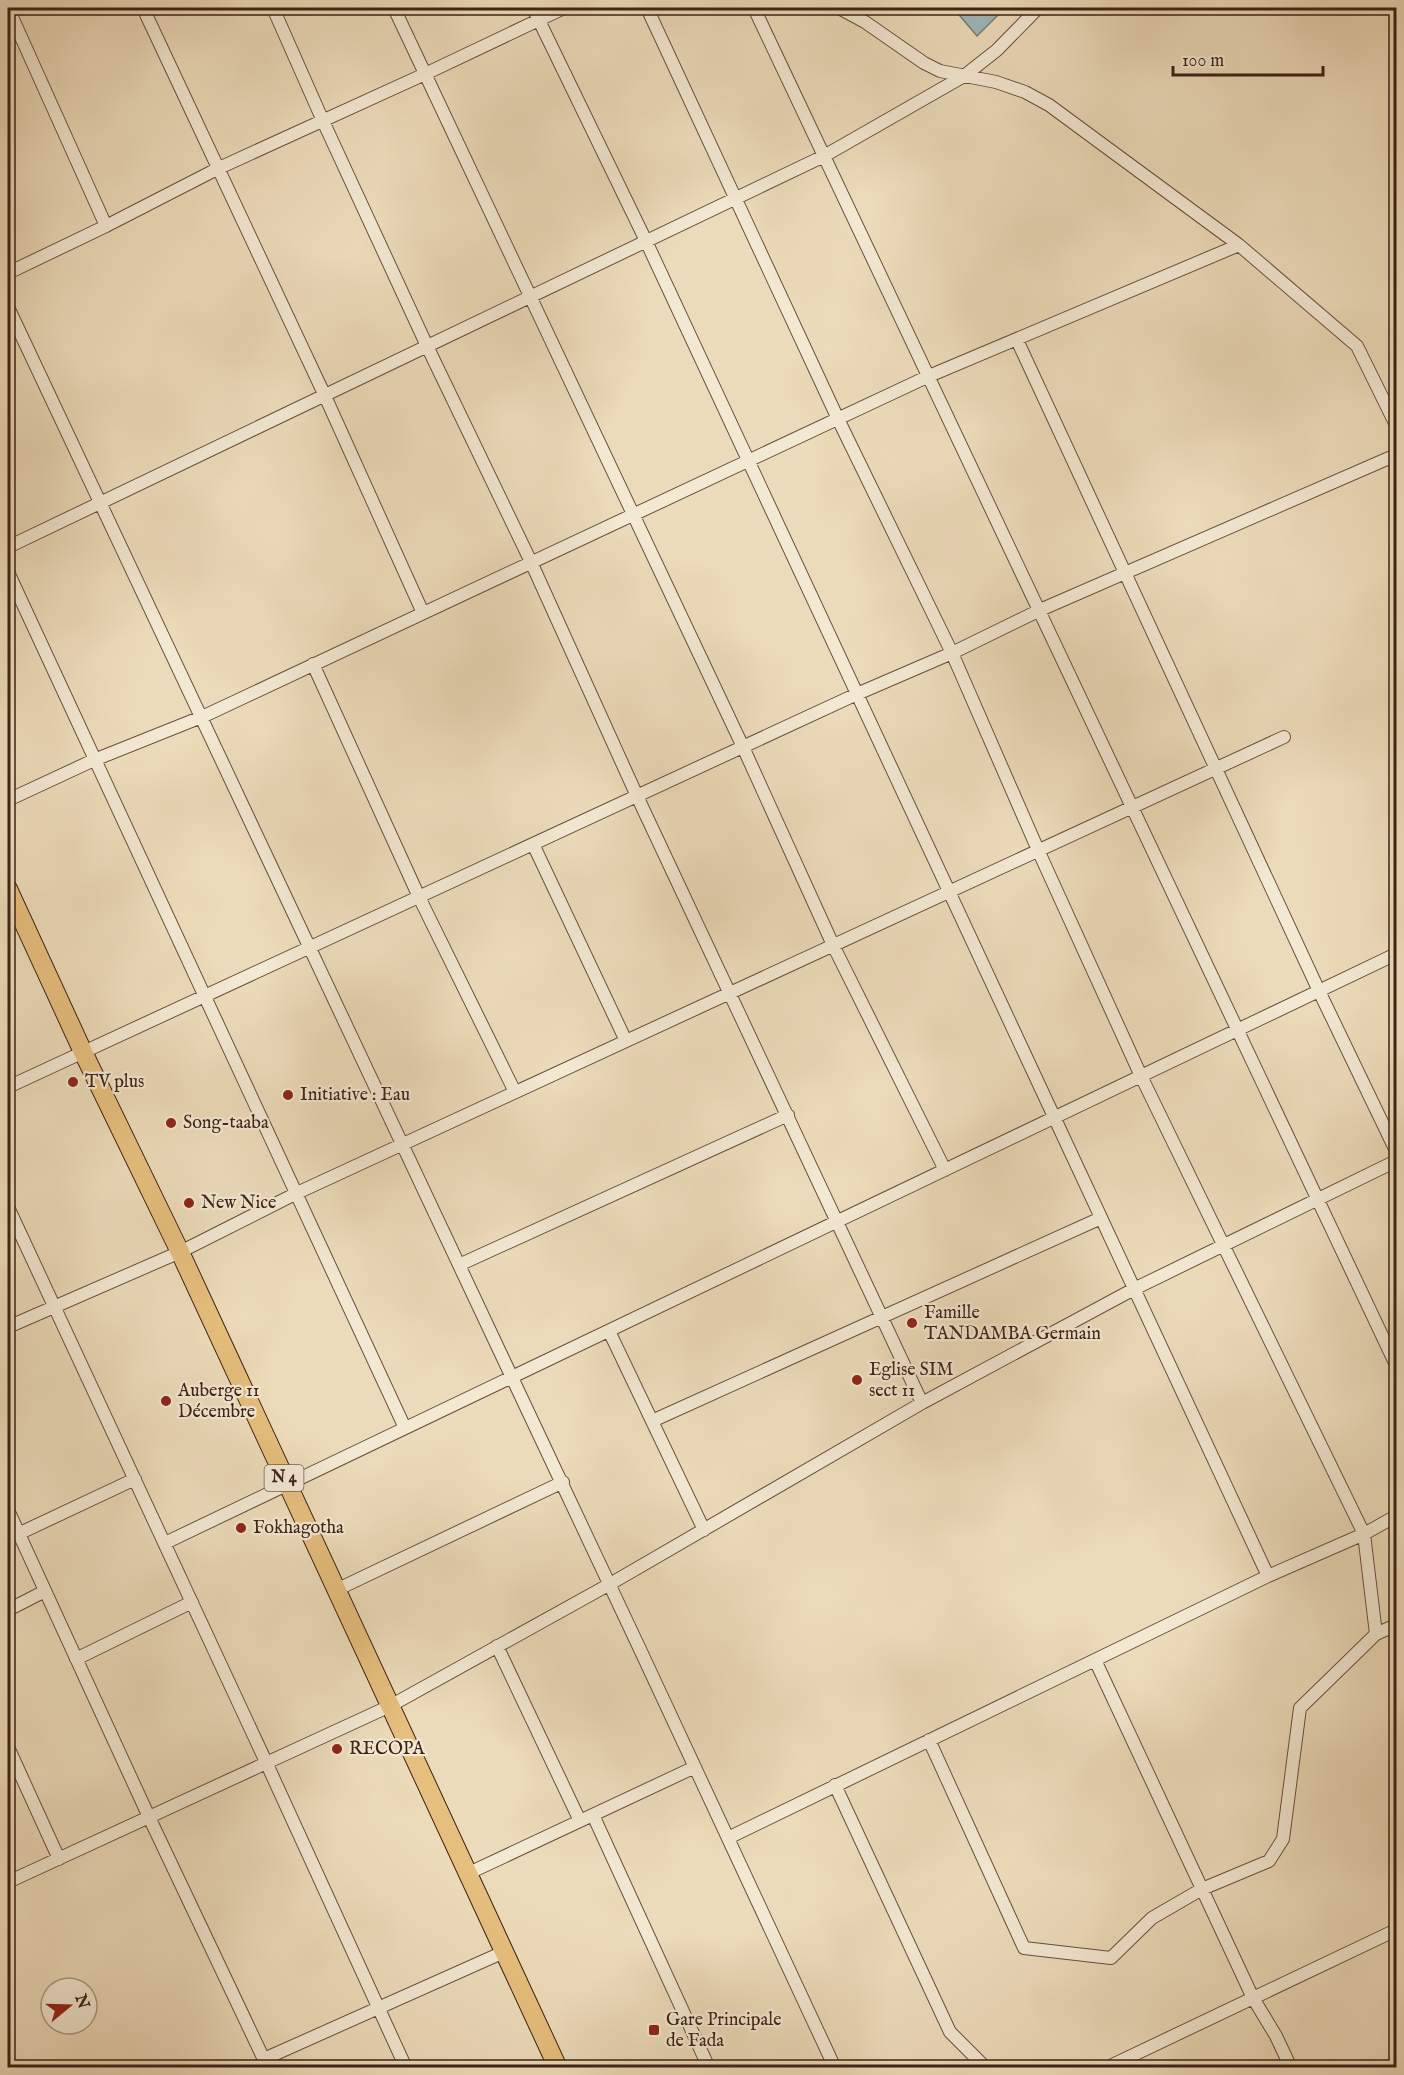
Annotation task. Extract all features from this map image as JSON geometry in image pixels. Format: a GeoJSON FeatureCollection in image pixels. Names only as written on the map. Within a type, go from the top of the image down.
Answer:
{"type":"FeatureCollection","features":[{"type":"Feature","properties":{"kind":"highway","name":"N 4"},"geometry":{"type":"LineString","coordinates":[[8,890],[83,1052],[180,1251],[558,2067]]}},
{"type":"Feature","properties":{"kind":"street"},"geometry":{"type":"LineString","coordinates":[[8,8],[106,226]]}},
{"type":"Feature","properties":{"kind":"street"},"geometry":{"type":"LineString","coordinates":[[143,8],[423,613]]}},
{"type":"Feature","properties":{"kind":"street"},"geometry":{"type":"LineString","coordinates":[[273,8],[427,346],[531,562],[637,796],[922,1403]]}},
{"type":"Feature","properties":{"kind":"street"},"geometry":{"type":"LineString","coordinates":[[394,8],[743,747],[833,945],[945,1170]]}},
{"type":"Feature","properties":{"kind":"street"},"geometry":{"type":"LineString","coordinates":[[533,8],[749,461],[1268,1576]]}},
{"type":"Feature","properties":{"kind":"street"},"geometry":{"type":"LineString","coordinates":[[8,273],[219,168],[564,8]]}},
{"type":"Feature","properties":{"kind":"street"},"geometry":{"type":"LineString","coordinates":[[647,8],[838,419],[952,653],[1038,850],[1142,1076],[1364,1534],[1376,1635]]}},
{"type":"Feature","properties":{"kind":"street"},"geometry":{"type":"LineString","coordinates":[[754,8],[1396,1365]]}},
{"type":"Feature","properties":{"kind":"street"},"geometry":{"type":"LineString","coordinates":[[839,8],[865,22],[924,63],[940,71],[996,81],[1049,105],[1239,245],[1357,346],[1396,424]]}},
{"type":"Feature","properties":{"kind":"street"},"geometry":{"type":"LineString","coordinates":[[8,548],[824,156],[964,76],[996,50],[1038,8]]}},
{"type":"Feature","properties":{"kind":"street"},"geometry":{"type":"LineString","coordinates":[[8,800],[94,760],[204,716],[929,376],[1239,245]]}},
{"type":"Feature","properties":{"kind":"street"},"geometry":{"type":"LineString","coordinates":[[8,307],[405,1143],[835,2067]]}},
{"type":"Feature","properties":{"kind":"street"},"geometry":{"type":"LineString","coordinates":[[1017,340],[1319,992],[1396,1151]]}},
{"type":"Feature","properties":{"kind":"street"},"geometry":{"type":"LineString","coordinates":[[8,1087],[857,694],[952,653],[1040,610],[1396,455]]}},
{"type":"Feature","properties":{"kind":"street"},"geometry":{"type":"LineString","coordinates":[[8,572],[405,1428]]}},
{"type":"Feature","properties":{"kind":"street"},"geometry":{"type":"LineString","coordinates":[[313,664],[419,897],[515,1092]]}},
{"type":"Feature","properties":{"kind":"street"},"geometry":{"type":"LineString","coordinates":[[8,1327],[180,1251],[297,1193],[1284,737]]}},
{"type":"Feature","properties":{"kind":"street"},"geometry":{"type":"LineString","coordinates":[[533,844],[626,1041]]}},
{"type":"Feature","properties":{"kind":"street"},"geometry":{"type":"LineString","coordinates":[[165,1543],[1396,954]]}},
{"type":"Feature","properties":{"kind":"street"},"geometry":{"type":"LineString","coordinates":[[461,1264],[788,1114]]}},
{"type":"Feature","properties":{"kind":"street"},"geometry":{"type":"LineString","coordinates":[[8,1882],[390,1706],[610,1584],[922,1403],[1134,1289],[1396,1161]]}},
{"type":"Feature","properties":{"kind":"street"},"geometry":{"type":"LineString","coordinates":[[8,1207],[406,2067]]}},
{"type":"Feature","properties":{"kind":"street"},"geometry":{"type":"LineString","coordinates":[[652,1421],[1101,1218]]}},
{"type":"Feature","properties":{"kind":"street"},"geometry":{"type":"LineString","coordinates":[[609,1330],[704,1530]]}},
{"type":"Feature","properties":{"kind":"street"},"geometry":{"type":"LineString","coordinates":[[18,1533],[135,1479]]}},
{"type":"Feature","properties":{"kind":"street"},"geometry":{"type":"LineString","coordinates":[[336,1590],[563,1482]]}},
{"type":"Feature","properties":{"kind":"street"},"geometry":{"type":"LineString","coordinates":[[8,1510],[149,1817],[266,2063],[379,2008],[506,1951]]}},
{"type":"Feature","properties":{"kind":"street"},"geometry":{"type":"LineString","coordinates":[[728,1838],[1268,1576],[1364,1534],[1396,1516]]}},
{"type":"Feature","properties":{"kind":"street"},"geometry":{"type":"LineString","coordinates":[[8,1610],[45,1591]]}},
{"type":"Feature","properties":{"kind":"street"},"geometry":{"type":"LineString","coordinates":[[76,1659],[192,1602]]}},
{"type":"Feature","properties":{"kind":"street"},"geometry":{"type":"LineString","coordinates":[[929,1740],[1024,1948],[1111,1958],[1152,1918],[1202,1889],[1269,1861],[1283,1839],[1300,1708],[1376,1635],[1396,1625]]}},
{"type":"Feature","properties":{"kind":"street"},"geometry":{"type":"LineString","coordinates":[[497,1646],[580,1821]]}},
{"type":"Feature","properties":{"kind":"street"},"geometry":{"type":"LineString","coordinates":[[1095,1660],[1253,1998],[1276,2037],[1290,2067]]}},
{"type":"Feature","properties":{"kind":"street"},"geometry":{"type":"LineString","coordinates":[[8,1747],[59,1859]]}},
{"type":"Feature","properties":{"kind":"street"},"geometry":{"type":"LineString","coordinates":[[469,1873],[695,1767]]}},
{"type":"Feature","properties":{"kind":"street"},"geometry":{"type":"LineString","coordinates":[[835,1785],[950,2032],[986,2067]]}},
{"type":"Feature","properties":{"kind":"street"},"geometry":{"type":"LineString","coordinates":[[593,1815],[709,2067]]}},
{"type":"Feature","properties":{"kind":"street"},"geometry":{"type":"LineString","coordinates":[[1106,2067],[1396,1930]]}},
{"type":"Feature","properties":{"kind":"water"},"geometry":{"type":"Polygon","coordinates":[[[955,8],[1005,8],[977,36],[955,8]]]}},
{"type":"Feature","properties":{"kind":"place","name":"TV plus"},"geometry":{"type":"Point","coordinates":[73,1082]}},
{"type":"Feature","properties":{"kind":"place","name":"Initiative : Eau"},"geometry":{"type":"Point","coordinates":[288,1095]}},
{"type":"Feature","properties":{"kind":"place","name":"Song-taaba"},"geometry":{"type":"Point","coordinates":[171,1123]}},
{"type":"Feature","properties":{"kind":"place","name":"New Nice"},"geometry":{"type":"Point","coordinates":[189,1203]}},
{"type":"Feature","properties":{"kind":"place","name":"Famille TANDAMBA Germain"},"geometry":{"type":"Point","coordinates":[912,1323]}},
{"type":"Feature","properties":{"kind":"place","name":"Eglise SIM sect 11"},"geometry":{"type":"Point","coordinates":[857,1380]}},
{"type":"Feature","properties":{"kind":"place","name":"Auberge 11 Décembre"},"geometry":{"type":"Point","coordinates":[166,1401]}},
{"type":"Feature","properties":{"kind":"place","name":"Fokhagotha"},"geometry":{"type":"Point","coordinates":[241,1528]}},
{"type":"Feature","properties":{"kind":"place","name":"RECOPA"},"geometry":{"type":"Point","coordinates":[337,1749]}},
{"type":"Feature","properties":{"kind":"place","name":"Gare Principale de Fada"},"geometry":{"type":"Point","coordinates":[654,2030]}}]}
